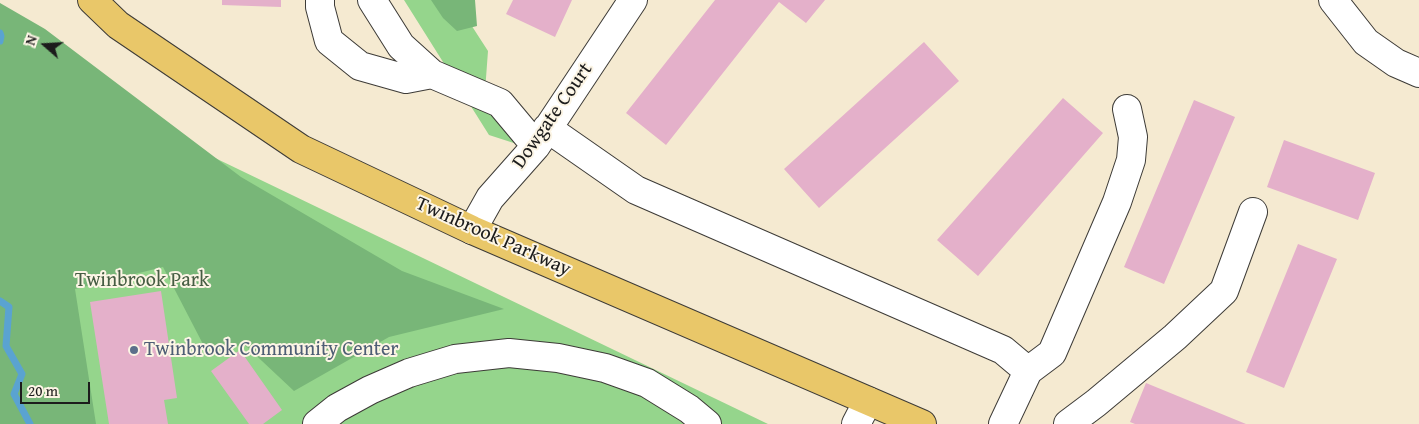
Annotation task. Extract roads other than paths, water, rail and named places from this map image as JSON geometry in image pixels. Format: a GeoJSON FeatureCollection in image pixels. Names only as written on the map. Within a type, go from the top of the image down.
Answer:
{"type":"FeatureCollection","features":[{"type":"Feature","properties":{"kind":"main road","name":"Twinbrook Parkway"},"geometry":{"type":"LineString","coordinates":[[92,0],[118,25],[301,149],[862,412],[922,424]]}},
{"type":"Feature","properties":{"kind":"street"},"geometry":{"type":"LineString","coordinates":[[320,0],[320,8],[330,41],[360,66],[406,79],[432,74]]}},
{"type":"Feature","properties":{"kind":"street"},"geometry":{"type":"LineString","coordinates":[[372,0],[401,46],[432,74],[500,103],[542,137],[636,190],[1003,350],[1028,371]]}},
{"type":"Feature","properties":{"kind":"street","name":"Dowgate Court"},"geometry":{"type":"LineString","coordinates":[[472,230],[490,198],[542,137],[633,0]]}},
{"type":"Feature","properties":{"kind":"street"},"geometry":{"type":"LineString","coordinates":[[1333,0],[1366,42],[1396,63],[1419,73]]}},
{"type":"Feature","properties":{"kind":"street"},"geometry":{"type":"LineString","coordinates":[[1003,424],[1028,371],[1052,353],[1117,202],[1131,160],[1133,137],[1127,109]]}},
{"type":"Feature","properties":{"kind":"street"},"geometry":{"type":"LineString","coordinates":[[1068,424],[1091,413],[1224,291],[1253,212]]}},
{"type":"Feature","properties":{"kind":"street"},"geometry":{"type":"LineString","coordinates":[[316,424],[337,408],[370,390],[409,373],[455,359],[509,353],[558,358],[605,368],[647,384],[689,409],[707,424]]}},
{"type":"Feature","properties":{"kind":"waterway"},"geometry":{"type":"LineString","coordinates":[[0,33],[0,41]]}},
{"type":"Feature","properties":{"kind":"waterway"},"geometry":{"type":"LineString","coordinates":[[0,301],[9,307],[6,346],[22,374],[14,394],[30,424]]}},
{"type":"Feature","properties":{"kind":"place","name":"Twinbrook Community Center"},"geometry":{"type":"Point","coordinates":[134,350]}},
{"type":"Feature","properties":{"kind":"park label","name":"Twinbrook Park"},"geometry":{"type":"Point","coordinates":[142,281]}}]}
